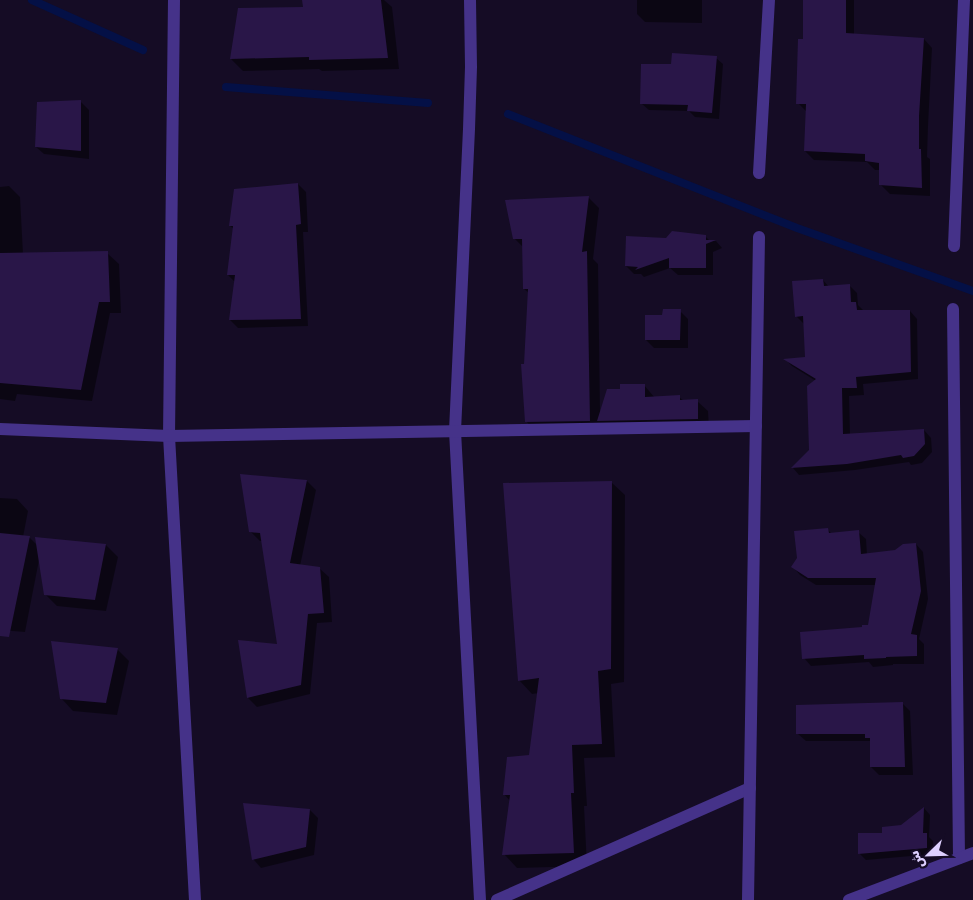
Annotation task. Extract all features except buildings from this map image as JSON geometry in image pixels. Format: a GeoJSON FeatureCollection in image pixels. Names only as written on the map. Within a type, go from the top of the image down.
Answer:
{"type":"FeatureCollection","features":[{"type":"Feature","properties":{"kind":"street"},"geometry":{"type":"LineString","coordinates":[[174,0],[169,436],[195,900]]}},
{"type":"Feature","properties":{"kind":"street"},"geometry":{"type":"LineString","coordinates":[[470,0],[471,67],[469,129],[455,431],[480,900]]}},
{"type":"Feature","properties":{"kind":"street"},"geometry":{"type":"LineString","coordinates":[[759,173],[769,0]]}},
{"type":"Feature","properties":{"kind":"street"},"geometry":{"type":"LineString","coordinates":[[954,246],[964,0]]}},
{"type":"Feature","properties":{"kind":"street"},"geometry":{"type":"LineString","coordinates":[[748,900],[759,237]]}},
{"type":"Feature","properties":{"kind":"street"},"geometry":{"type":"LineString","coordinates":[[953,309],[959,858]]}},
{"type":"Feature","properties":{"kind":"street"},"geometry":{"type":"LineString","coordinates":[[0,430],[169,436],[756,426]]}},
{"type":"Feature","properties":{"kind":"street"},"geometry":{"type":"LineString","coordinates":[[497,900],[750,788]]}},
{"type":"Feature","properties":{"kind":"street"},"geometry":{"type":"LineString","coordinates":[[850,900],[973,853]]}},
{"type":"Feature","properties":{"kind":"waterway"},"geometry":{"type":"LineString","coordinates":[[32,0],[143,50]]}},
{"type":"Feature","properties":{"kind":"waterway"},"geometry":{"type":"LineString","coordinates":[[226,87],[428,103]]}},
{"type":"Feature","properties":{"kind":"waterway"},"geometry":{"type":"LineString","coordinates":[[508,114],[797,228],[973,291]]}}]}
